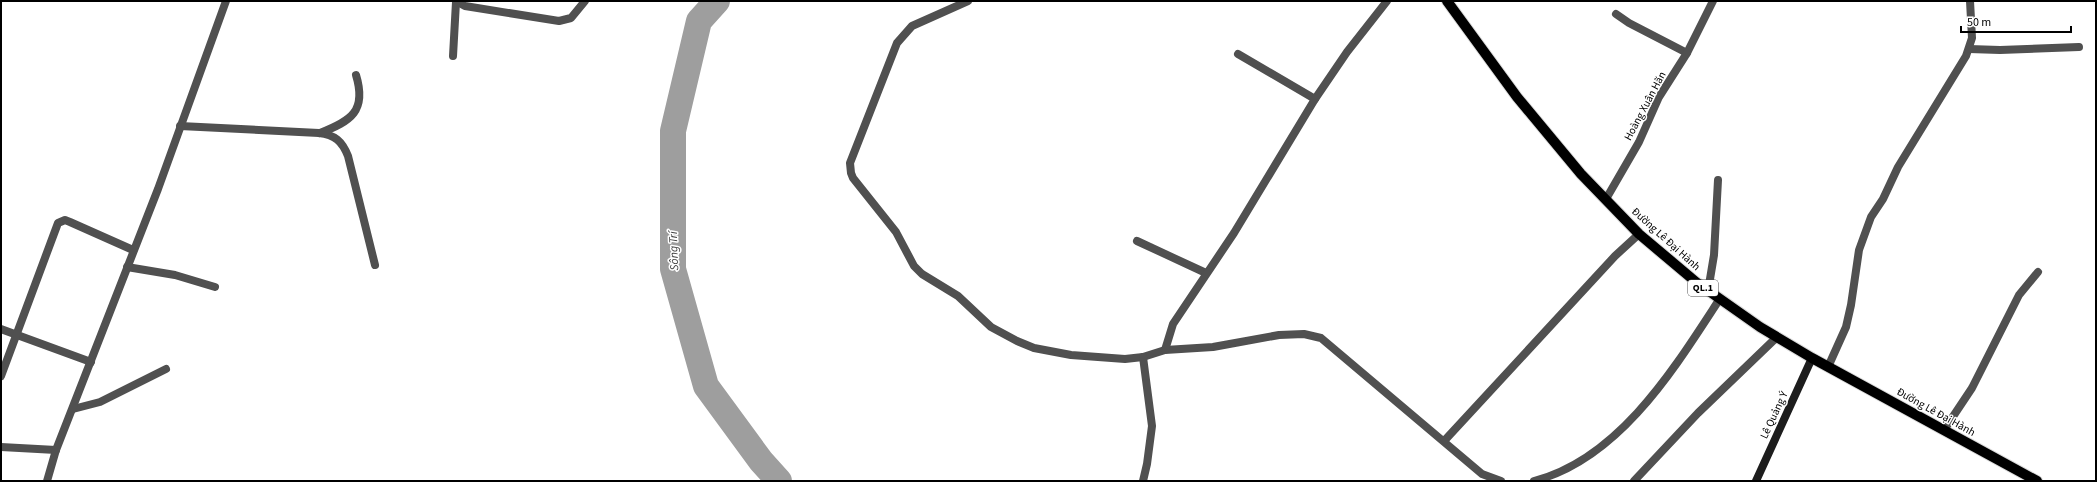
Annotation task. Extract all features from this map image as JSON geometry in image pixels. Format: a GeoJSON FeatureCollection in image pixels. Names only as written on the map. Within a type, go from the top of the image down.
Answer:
{"type":"FeatureCollection","features":[{"type":"Feature","properties":{"kind":"main road","name":"Đường Lê Đại Hành"},"geometry":{"type":"LineString","coordinates":[[1447,1],[1517,97],[1577,168],[1639,234],[1719,300],[1812,358],[2037,481]]}},
{"type":"Feature","properties":{"kind":"main road","name":"Lê Quảng Ý"},"geometry":{"type":"LineString","coordinates":[[1756,481],[1812,358]]}},
{"type":"Feature","properties":{"kind":"street"},"geometry":{"type":"LineString","coordinates":[[46,481],[56,450],[73,410],[226,1]]}},
{"type":"Feature","properties":{"kind":"street"},"geometry":{"type":"LineString","coordinates":[[452,56],[456,1],[465,6],[560,21],[571,18],[585,1]]}},
{"type":"Feature","properties":{"kind":"street"},"geometry":{"type":"LineString","coordinates":[[968,1],[912,26],[897,43],[850,163],[851,173],[862,192],[896,232],[914,266],[929,279],[958,296],[991,327],[1034,348],[1109,359],[1143,357],[1165,350],[1213,346],[1279,335],[1304,334],[1321,338],[1445,440],[1482,474],[1496,481]]}},
{"type":"Feature","properties":{"kind":"street"},"geometry":{"type":"LineString","coordinates":[[1165,350],[1173,324],[1234,233],[1315,99],[1347,52],[1387,1]]}},
{"type":"Feature","properties":{"kind":"street","name":"Hoàng Xuân Hãn"},"geometry":{"type":"LineString","coordinates":[[1606,199],[1639,142],[1659,97],[1687,53],[1714,1]]}},
{"type":"Feature","properties":{"kind":"street"},"geometry":{"type":"LineString","coordinates":[[1828,367],[1846,327],[1851,306],[1859,250],[1871,217],[1883,199],[1898,167],[1969,49],[1972,38],[1970,1]]}},
{"type":"Feature","properties":{"kind":"street"},"geometry":{"type":"LineString","coordinates":[[1616,14],[1629,23],[1687,53]]}},
{"type":"Feature","properties":{"kind":"street"},"geometry":{"type":"LineString","coordinates":[[1969,49],[2000,50],[2079,47]]}},
{"type":"Feature","properties":{"kind":"street"},"geometry":{"type":"LineString","coordinates":[[1238,54],[1315,99]]}},
{"type":"Feature","properties":{"kind":"street"},"geometry":{"type":"LineString","coordinates":[[319,133],[339,125],[356,110],[361,96],[356,75]]}},
{"type":"Feature","properties":{"kind":"street"},"geometry":{"type":"LineString","coordinates":[[180,126],[319,133],[330,135],[341,142],[348,156],[375,265]]}},
{"type":"Feature","properties":{"kind":"street"},"geometry":{"type":"LineString","coordinates":[[1708,291],[1714,255],[1718,180]]}},
{"type":"Feature","properties":{"kind":"street"},"geometry":{"type":"LineString","coordinates":[[1,376],[15,334],[60,222],[70,222],[133,250]]}},
{"type":"Feature","properties":{"kind":"street"},"geometry":{"type":"LineString","coordinates":[[1445,440],[1615,256],[1639,234]]}},
{"type":"Feature","properties":{"kind":"street"},"geometry":{"type":"LineString","coordinates":[[1137,241],[1206,273]]}},
{"type":"Feature","properties":{"kind":"street"},"geometry":{"type":"LineString","coordinates":[[127,267],[175,275],[216,287]]}},
{"type":"Feature","properties":{"kind":"street"},"geometry":{"type":"LineString","coordinates":[[1944,430],[1972,388],[2019,294],[2038,272]]}},
{"type":"Feature","properties":{"kind":"street"},"geometry":{"type":"LineString","coordinates":[[1534,481],[1556,476],[1602,446],[1630,422],[1655,395],[1719,300]]}},
{"type":"Feature","properties":{"kind":"street"},"geometry":{"type":"LineString","coordinates":[[1,329],[91,362]]}},
{"type":"Feature","properties":{"kind":"street"},"geometry":{"type":"LineString","coordinates":[[1634,481],[1688,423],[1777,337]]}},
{"type":"Feature","properties":{"kind":"street"},"geometry":{"type":"LineString","coordinates":[[1143,357],[1152,426],[1143,481]]}},
{"type":"Feature","properties":{"kind":"street"},"geometry":{"type":"LineString","coordinates":[[73,410],[100,402],[166,369]]}},
{"type":"Feature","properties":{"kind":"street"},"geometry":{"type":"LineString","coordinates":[[1,447],[56,450]]}},
{"type":"Feature","properties":{"kind":"waterway","name":"Sông Trí"},"geometry":{"type":"LineString","coordinates":[[717,1],[699,21],[673,131],[673,269],[706,386],[761,461],[779,481]]}}]}
